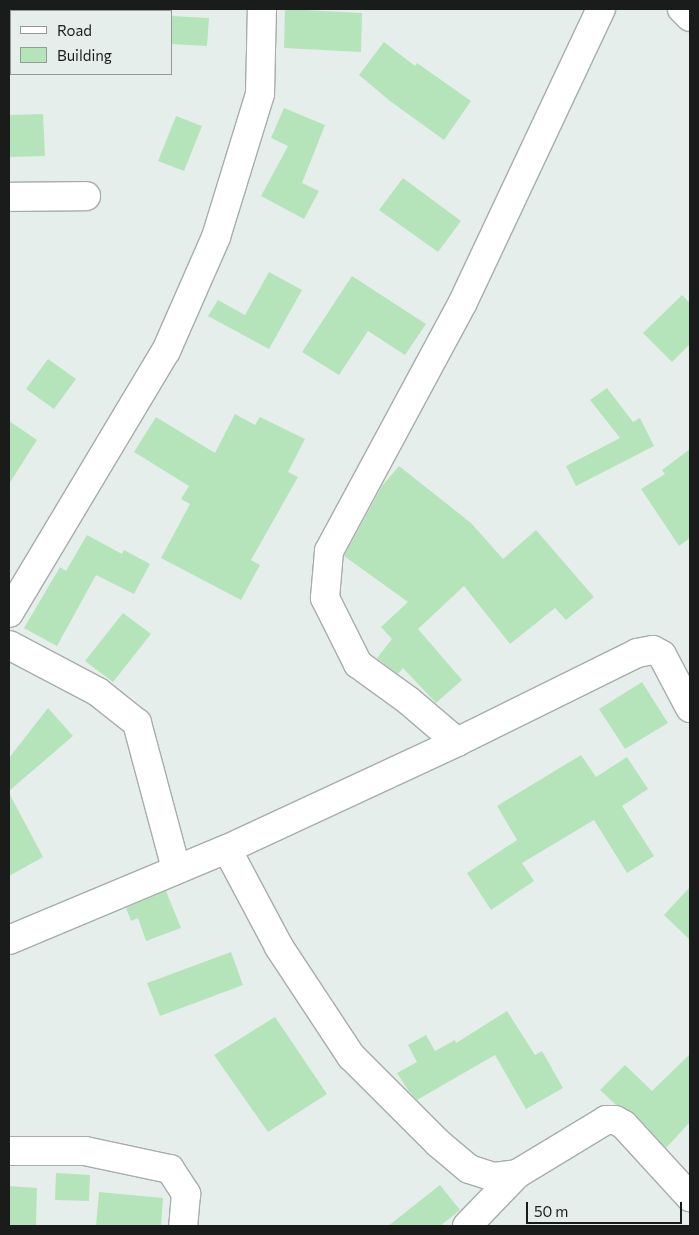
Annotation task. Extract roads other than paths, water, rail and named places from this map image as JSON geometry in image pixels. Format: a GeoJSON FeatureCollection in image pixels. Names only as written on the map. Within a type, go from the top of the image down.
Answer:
{"type":"FeatureCollection","features":[{"type":"Feature","properties":{"kind":"street"},"geometry":{"type":"LineString","coordinates":[[9,613],[166,351],[216,237],[260,94],[262,9]]}},
{"type":"Feature","properties":{"kind":"street"},"geometry":{"type":"LineString","coordinates":[[457,742],[409,700],[358,664],[325,598],[329,551],[464,302],[601,9]]}},
{"type":"Feature","properties":{"kind":"street"},"geometry":{"type":"LineString","coordinates":[[682,9],[690,16]]}},
{"type":"Feature","properties":{"kind":"street"},"geometry":{"type":"LineString","coordinates":[[9,197],[86,196]]}},
{"type":"Feature","properties":{"kind":"street"},"geometry":{"type":"LineString","coordinates":[[9,645],[98,692],[137,723],[176,869]]}},
{"type":"Feature","properties":{"kind":"street"},"geometry":{"type":"LineString","coordinates":[[9,940],[227,849],[457,742],[637,653],[653,650],[662,655],[690,708]]}},
{"type":"Feature","properties":{"kind":"street"},"geometry":{"type":"LineString","coordinates":[[227,849],[279,946],[351,1056],[438,1143],[469,1169],[494,1177],[517,1174]]}},
{"type":"Feature","properties":{"kind":"street"},"geometry":{"type":"LineString","coordinates":[[467,1226],[517,1174],[606,1120],[615,1120],[624,1125],[690,1197]]}},
{"type":"Feature","properties":{"kind":"street"},"geometry":{"type":"LineString","coordinates":[[9,1151],[85,1151],[170,1169],[186,1194],[183,1226]]}}]}
